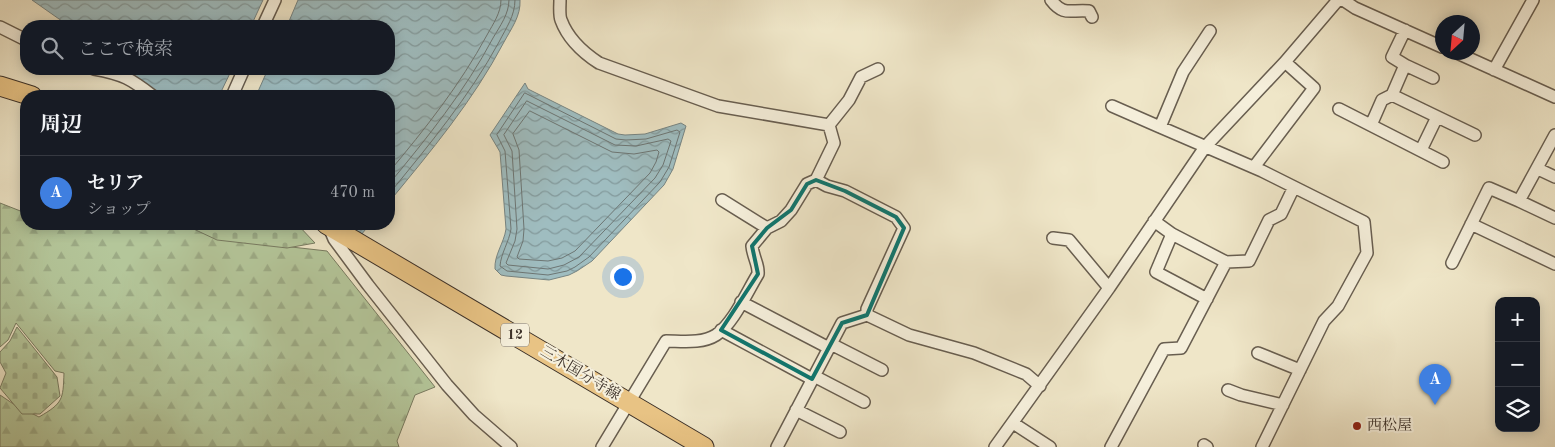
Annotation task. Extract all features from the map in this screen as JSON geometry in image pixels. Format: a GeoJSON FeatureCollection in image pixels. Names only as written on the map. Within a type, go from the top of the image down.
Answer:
{"type":"FeatureCollection","features":[{"type":"Feature","properties":{"kind":"main road"},"geometry":{"type":"LineString","coordinates":[[0,86],[20,92]]}},
{"type":"Feature","properties":{"kind":"main road","name":"三木国分寺線"},"geometry":{"type":"LineString","coordinates":[[336,230],[704,447]]}},
{"type":"Feature","properties":{"kind":"street"},"geometry":{"type":"LineString","coordinates":[[266,20],[275,0]]}},
{"type":"Feature","properties":{"kind":"street"},"geometry":{"type":"LineString","coordinates":[[560,0],[560,19],[571,40],[586,55],[599,63],[718,106],[829,125]]}},
{"type":"Feature","properties":{"kind":"street"},"geometry":{"type":"LineString","coordinates":[[1051,0],[1057,7],[1068,12],[1078,10],[1089,11],[1092,17]]}},
{"type":"Feature","properties":{"kind":"street"},"geometry":{"type":"LineString","coordinates":[[995,447],[1110,288],[1205,148],[1285,62],[1338,0]]}},
{"type":"Feature","properties":{"kind":"street"},"geometry":{"type":"LineString","coordinates":[[1343,0],[1355,8],[1435,44]]}},
{"type":"Feature","properties":{"kind":"street"},"geometry":{"type":"LineString","coordinates":[[1494,70],[1533,0]]}},
{"type":"Feature","properties":{"kind":"street"},"geometry":{"type":"LineString","coordinates":[[0,27],[20,37]]}},
{"type":"Feature","properties":{"kind":"street"},"geometry":{"type":"LineString","coordinates":[[1405,30],[1392,57],[1433,78]]}},
{"type":"Feature","properties":{"kind":"street"},"geometry":{"type":"LineString","coordinates":[[1160,127],[1183,72],[1210,31]]}},
{"type":"Feature","properties":{"kind":"street"},"geometry":{"type":"LineString","coordinates":[[1472,60],[1555,97]]}},
{"type":"Feature","properties":{"kind":"street"},"geometry":{"type":"LineString","coordinates":[[1254,168],[1314,88],[1285,62]]}},
{"type":"Feature","properties":{"kind":"street"},"geometry":{"type":"LineString","coordinates":[[1371,125],[1382,100],[1392,95],[1405,65]]}},
{"type":"Feature","properties":{"kind":"street"},"geometry":{"type":"LineString","coordinates":[[829,125],[849,100],[861,77],[878,69]]}},
{"type":"Feature","properties":{"kind":"street"},"geometry":{"type":"LineString","coordinates":[[122,75],[145,90]]}},
{"type":"Feature","properties":{"kind":"street"},"geometry":{"type":"LineString","coordinates":[[235,90],[241,75]]}},
{"type":"Feature","properties":{"kind":"street"},"geometry":{"type":"LineString","coordinates":[[1392,95],[1475,135]]}},
{"type":"Feature","properties":{"kind":"street"},"geometry":{"type":"LineString","coordinates":[[1112,106],[1254,168],[1364,222],[1367,253],[1338,306],[1324,321],[1262,447]]}},
{"type":"Feature","properties":{"kind":"street"},"geometry":{"type":"LineString","coordinates":[[1339,109],[1443,162]]}},
{"type":"Feature","properties":{"kind":"street"},"geometry":{"type":"LineString","coordinates":[[1420,150],[1437,117]]}},
{"type":"Feature","properties":{"kind":"street"},"geometry":{"type":"LineString","coordinates":[[602,447],[666,341],[690,342],[714,336],[727,325],[758,274],[759,268],[754,258],[752,246],[767,228],[781,221],[791,210],[807,184],[816,180],[834,143],[829,125]]}},
{"type":"Feature","properties":{"kind":"street"},"geometry":{"type":"LineString","coordinates":[[1519,201],[1555,136]]}},
{"type":"Feature","properties":{"kind":"street"},"geometry":{"type":"LineString","coordinates":[[1538,169],[1555,177]]}},
{"type":"Feature","properties":{"kind":"street"},"geometry":{"type":"LineString","coordinates":[[816,180],[827,186],[845,191],[896,217],[904,228],[867,308],[867,315]]}},
{"type":"Feature","properties":{"kind":"street"},"geometry":{"type":"LineString","coordinates":[[1154,221],[1172,234],[1226,262],[1249,261],[1269,220],[1281,214],[1294,187]]}},
{"type":"Feature","properties":{"kind":"street"},"geometry":{"type":"LineString","coordinates":[[1452,263],[1489,188],[1555,218]]}},
{"type":"Feature","properties":{"kind":"street"},"geometry":{"type":"LineString","coordinates":[[722,200],[767,228]]}},
{"type":"Feature","properties":{"kind":"street"},"geometry":{"type":"LineString","coordinates":[[1471,224],[1555,264]]}},
{"type":"Feature","properties":{"kind":"street"},"geometry":{"type":"LineString","coordinates":[[330,230],[334,239],[407,336],[499,444],[511,447]]}},
{"type":"Feature","properties":{"kind":"street"},"geometry":{"type":"LineString","coordinates":[[1172,234],[1156,272],[1207,300]]}},
{"type":"Feature","properties":{"kind":"street"},"geometry":{"type":"LineString","coordinates":[[1053,238],[1069,240],[1110,288]]}},
{"type":"Feature","properties":{"kind":"street"},"geometry":{"type":"LineString","coordinates":[[1111,447],[1164,349],[1181,348],[1226,262]]}},
{"type":"Feature","properties":{"kind":"street"},"geometry":{"type":"LineString","coordinates":[[742,302],[882,370]]}},
{"type":"Feature","properties":{"kind":"street"},"geometry":{"type":"LineString","coordinates":[[777,447],[842,323],[867,315],[910,335],[974,353],[1026,374],[1040,386]]}},
{"type":"Feature","properties":{"kind":"street"},"geometry":{"type":"LineString","coordinates":[[721,330],[864,402]]}},
{"type":"Feature","properties":{"kind":"street"},"geometry":{"type":"LineString","coordinates":[[1258,353],[1300,370]]}},
{"type":"Feature","properties":{"kind":"street"},"geometry":{"type":"LineString","coordinates":[[1228,390],[1283,405]]}},
{"type":"Feature","properties":{"kind":"street"},"geometry":{"type":"LineString","coordinates":[[796,410],[840,432]]}},
{"type":"Feature","properties":{"kind":"street"},"geometry":{"type":"LineString","coordinates":[[1013,423],[1050,447]]}},
{"type":"Feature","properties":{"kind":"highlighted area"},"geometry":{"type":"Polygon","coordinates":[[[816,180],[845,191],[896,217],[904,228],[867,315],[842,323],[812,379],[721,330],[758,274],[752,246],[767,228],[791,210],[807,184],[816,180]]]}},
{"type":"Feature","properties":{"kind":"green space"},"geometry":{"type":"Polygon","coordinates":[[[0,203],[20,211],[20,230],[197,230],[220,239],[327,251],[435,387],[415,395],[397,441],[399,447],[0,447],[0,395],[39,417],[53,408],[60,400],[64,373],[55,371],[16,323],[8,340],[0,347],[0,203]]]}},
{"type":"Feature","properties":{"kind":"green space"},"geometry":{"type":"Polygon","coordinates":[[[196,230],[303,230],[315,243],[287,248],[217,240],[196,230]]]}},
{"type":"Feature","properties":{"kind":"green space"},"geometry":{"type":"Polygon","coordinates":[[[17,327],[57,377],[60,396],[40,414],[22,414],[0,388],[6,373],[0,362],[0,352],[10,341],[17,327]]]}},
{"type":"Feature","properties":{"kind":"water"},"geometry":{"type":"Polygon","coordinates":[[[32,0],[263,0],[254,20],[60,20],[32,0]]]}},
{"type":"Feature","properties":{"kind":"water"},"geometry":{"type":"Polygon","coordinates":[[[298,0],[520,0],[515,22],[479,85],[436,145],[395,195],[395,90],[259,90],[265,75],[395,75],[395,20],[290,20],[298,0]]]}},
{"type":"Feature","properties":{"kind":"water"},"geometry":{"type":"Polygon","coordinates":[[[132,75],[229,75],[222,90],[153,90],[132,75]]]}},
{"type":"Feature","properties":{"kind":"water"},"geometry":{"type":"Polygon","coordinates":[[[525,83],[528,89],[618,134],[645,134],[681,123],[686,126],[673,169],[664,185],[592,261],[569,275],[549,280],[501,275],[495,269],[496,259],[506,229],[500,152],[490,135],[525,83]]]}},
{"type":"Feature","properties":{"kind":"water"},"geometry":{"type":"Polygon","coordinates":[[[352,230],[365,230],[361,235],[352,230]]]}},
{"type":"Feature","properties":{"kind":"place","name":"セリア"},"geometry":{"type":"Point","coordinates":[1435,405]}},
{"type":"Feature","properties":{"kind":"place","name":"西松屋"},"geometry":{"type":"Point","coordinates":[1357,426]}}]}
